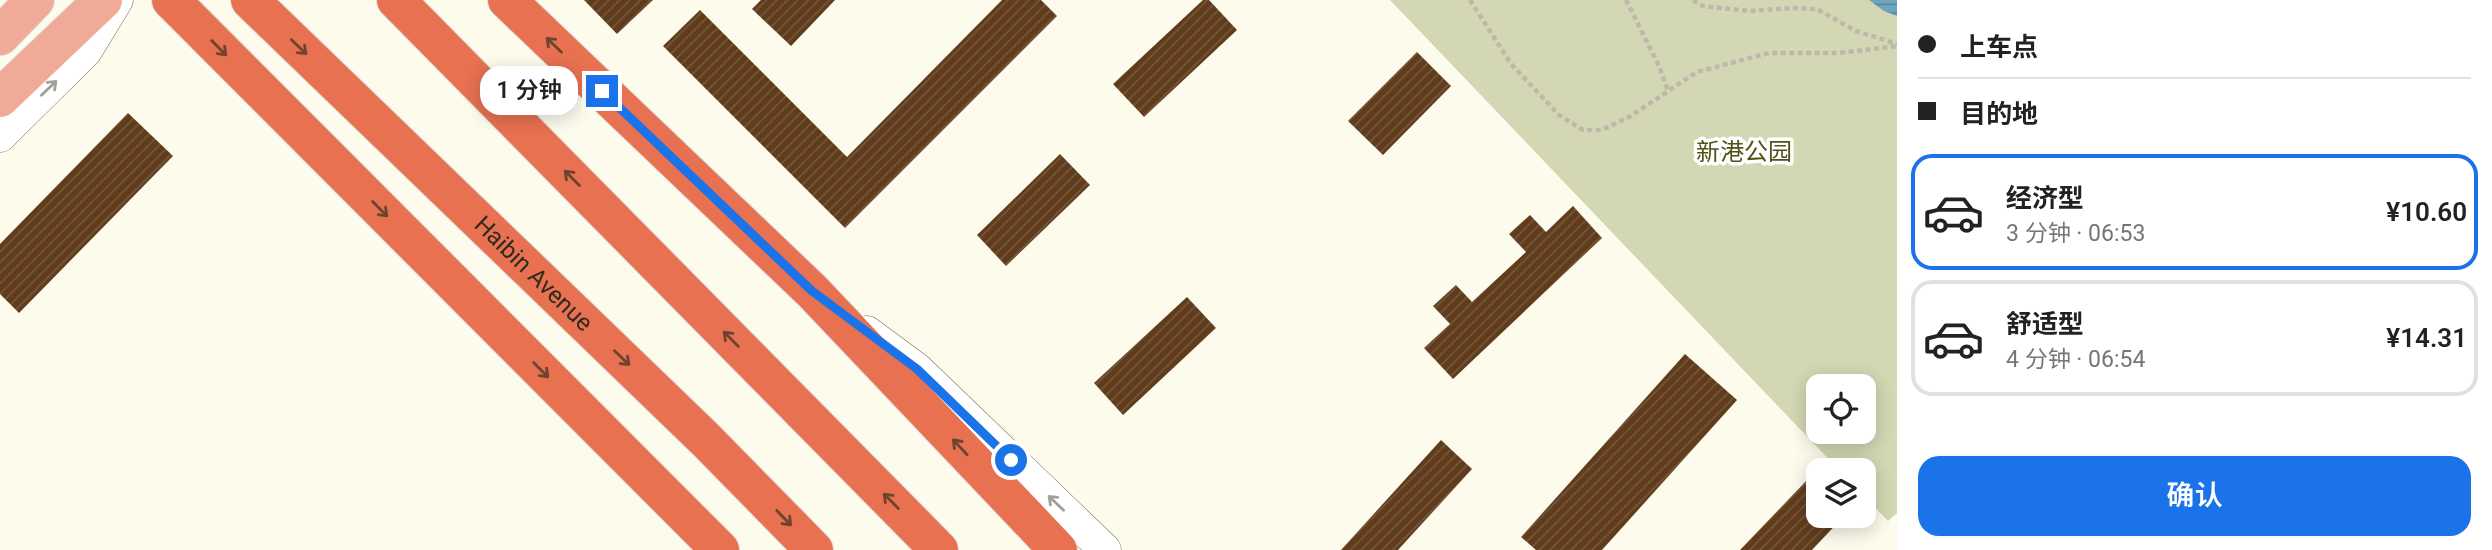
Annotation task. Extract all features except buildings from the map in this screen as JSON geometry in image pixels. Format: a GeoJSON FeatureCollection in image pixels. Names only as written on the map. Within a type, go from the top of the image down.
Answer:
{"type":"FeatureCollection","features":[{"type":"Feature","properties":{"kind":"highway"},"geometry":{"type":"LineString","coordinates":[[171,0],[712,542]]}},
{"type":"Feature","properties":{"kind":"highway","name":"Haibin Avenue"},"geometry":{"type":"LineString","coordinates":[[250,0],[696,430],[814,550]]}},
{"type":"Feature","properties":{"kind":"highway"},"geometry":{"type":"LineString","coordinates":[[396,0],[939,550]]}},
{"type":"Feature","properties":{"kind":"highway"},"geometry":{"type":"LineString","coordinates":[[506,0],[812,291],[1058,550]]}},
{"type":"Feature","properties":{"kind":"main road"},"geometry":{"type":"LineString","coordinates":[[0,36],[35,0]]}},
{"type":"Feature","properties":{"kind":"main road"},"geometry":{"type":"LineString","coordinates":[[0,98],[103,0]]}},
{"type":"Feature","properties":{"kind":"street"},"geometry":{"type":"LineString","coordinates":[[0,136],[86,51],[117,0]]}},
{"type":"Feature","properties":{"kind":"street"},"geometry":{"type":"LineString","coordinates":[[812,291],[917,369],[1105,550]]}},
{"type":"Feature","properties":{"kind":"path"},"geometry":{"type":"LineString","coordinates":[[1470,0],[1511,64],[1559,116],[1583,130],[1602,130],[1629,117],[1697,72],[1769,53],[1839,53],[1897,45]]}},
{"type":"Feature","properties":{"kind":"path"},"geometry":{"type":"LineString","coordinates":[[1626,0],[1659,66],[1668,91]]}},
{"type":"Feature","properties":{"kind":"path"},"geometry":{"type":"LineString","coordinates":[[1693,0],[1703,6],[1749,11],[1817,9],[1856,31],[1897,45]]}},
{"type":"Feature","properties":{"kind":"green space","name":"新港公园"},"geometry":{"type":"Polygon","coordinates":[[[1390,0],[1897,0],[1897,513],[1888,521],[1876,508],[1876,458],[1828,458],[1814,444],[1876,444],[1876,374],[1806,374],[1806,435],[1390,0]]]}},
{"type":"Feature","properties":{"kind":"water"},"geometry":{"type":"Polygon","coordinates":[[[1869,0],[1897,0],[1897,16],[1884,11],[1869,0]]]}},
{"type":"Feature","properties":{"kind":"route"},"geometry":{"type":"LineString","coordinates":[[602,91],[812,291],[917,369],[1011,460]]}}]}
